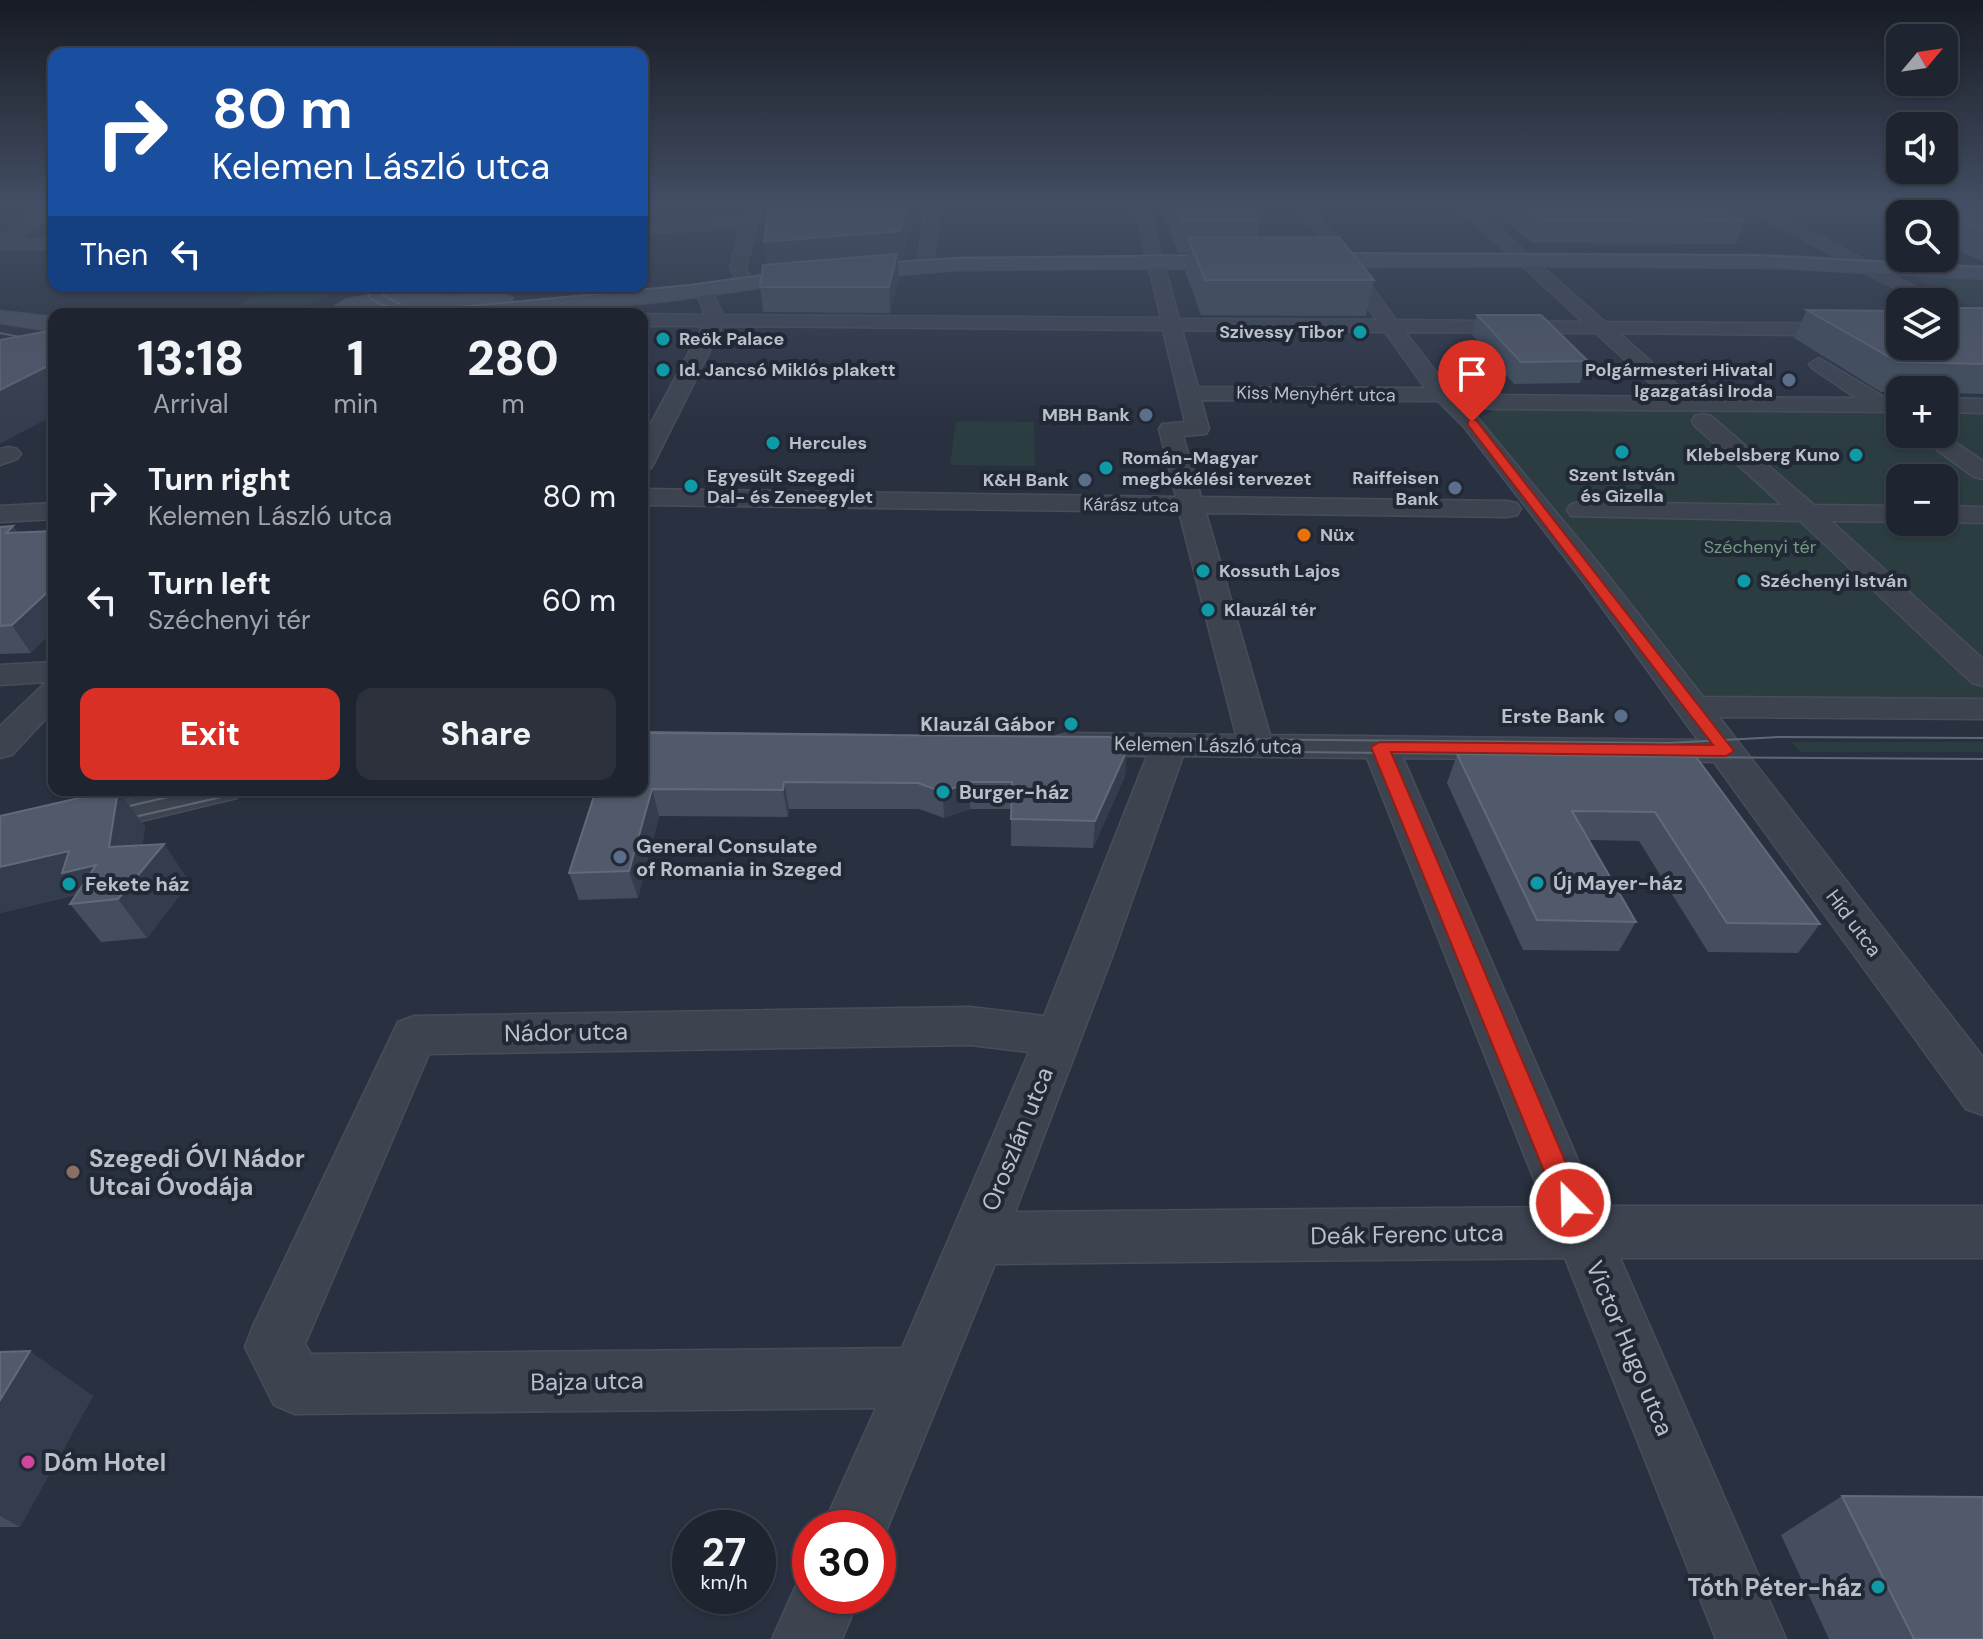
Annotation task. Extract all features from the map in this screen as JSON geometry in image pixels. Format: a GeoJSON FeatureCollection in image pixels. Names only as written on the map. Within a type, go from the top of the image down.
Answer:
{"type":"FeatureCollection","features":[{"type":"Feature","properties":{"kind":"street"},"geometry":{"type":"LineString","coordinates":[[648,284],[674,281]]}},
{"type":"Feature","properties":{"kind":"street"},"geometry":{"type":"LineString","coordinates":[[523,308],[750,281]]}},
{"type":"Feature","properties":{"kind":"street"},"geometry":{"type":"LineString","coordinates":[[1161,281],[1198,429],[1170,429],[1256,746]]}},
{"type":"Feature","properties":{"kind":"street"},"geometry":{"type":"LineString","coordinates":[[1359,281],[1441,395],[1472,422],[1726,751]]}},
{"type":"Feature","properties":{"kind":"street"},"geometry":{"type":"LineString","coordinates":[[1550,281],[1983,676]]}},
{"type":"Feature","properties":{"kind":"street"},"geometry":{"type":"LineString","coordinates":[[341,305],[379,298],[491,299],[567,292]]}},
{"type":"Feature","properties":{"kind":"street"},"geometry":{"type":"LineString","coordinates":[[584,308],[706,295],[714,322],[648,451]]}},
{"type":"Feature","properties":{"kind":"street"},"geometry":{"type":"LineString","coordinates":[[7,319],[47,336]]}},
{"type":"Feature","properties":{"kind":"street"},"geometry":{"type":"LineString","coordinates":[[648,320],[1886,330]]}},
{"type":"Feature","properties":{"kind":"street"},"geometry":{"type":"LineString","coordinates":[[1766,329],[1886,402]]}},
{"type":"Feature","properties":{"kind":"street","name":"Kiss Menyhért utca"},"geometry":{"type":"LineString","coordinates":[[1190,393],[1441,395]]}},
{"type":"Feature","properties":{"kind":"street"},"geometry":{"type":"LineString","coordinates":[[1441,395],[1694,412],[1886,405]]}},
{"type":"Feature","properties":{"kind":"street"},"geometry":{"type":"LineString","coordinates":[[1472,422],[1483,414],[1520,402]]}},
{"type":"Feature","properties":{"kind":"street"},"geometry":{"type":"LineString","coordinates":[[1958,405],[1983,406]]}},
{"type":"Feature","properties":{"kind":"street"},"geometry":{"type":"LineString","coordinates":[[1948,448],[1983,472]]}},
{"type":"Feature","properties":{"kind":"street","name":"Kárász utca"},"geometry":{"type":"LineString","coordinates":[[648,497],[759,493],[1190,505],[1508,509]]}},
{"type":"Feature","properties":{"kind":"street"},"geometry":{"type":"LineString","coordinates":[[1580,510],[1886,514]]}},
{"type":"Feature","properties":{"kind":"street"},"geometry":{"type":"LineString","coordinates":[[0,514],[48,511]]}},
{"type":"Feature","properties":{"kind":"street"},"geometry":{"type":"LineString","coordinates":[[1958,514],[1983,515]]}},
{"type":"Feature","properties":{"kind":"street"},"geometry":{"type":"LineString","coordinates":[[0,675],[48,672]]}},
{"type":"Feature","properties":{"kind":"street"},"geometry":{"type":"LineString","coordinates":[[0,747],[48,696]]}},
{"type":"Feature","properties":{"kind":"street"},"geometry":{"type":"LineString","coordinates":[[1693,707],[1983,709]]}},
{"type":"Feature","properties":{"kind":"street","name":"Kelemen László utca"},"geometry":{"type":"LineString","coordinates":[[1040,743],[1726,751]]}},
{"type":"Feature","properties":{"kind":"street","name":"Oroszlán utca"},"geometry":{"type":"LineString","coordinates":[[863,1510],[921,1378],[1089,963],[1164,761],[1167,745]]}},
{"type":"Feature","properties":{"kind":"street","name":"Victor Hugo utca"},"geometry":{"type":"LineString","coordinates":[[1380,747],[1751,1639]]}},
{"type":"Feature","properties":{"kind":"street","name":"Híd utca"},"geometry":{"type":"LineString","coordinates":[[1726,751],[1983,1094]]}},
{"type":"Feature","properties":{"kind":"street"},"geometry":{"type":"LineString","coordinates":[[0,842],[198,796]]}},
{"type":"Feature","properties":{"kind":"street","name":"Nádor utca"},"geometry":{"type":"LineString","coordinates":[[274,1347],[414,1035],[970,1026],[1059,1037]]}},
{"type":"Feature","properties":{"kind":"street","name":"Deák Ferenc utca"},"geometry":{"type":"LineString","coordinates":[[976,1238],[1983,1232]]}},
{"type":"Feature","properties":{"kind":"street","name":"Bajza utca"},"geometry":{"type":"LineString","coordinates":[[274,1347],[295,1384],[921,1378]]}},
{"type":"Feature","properties":{"kind":"street"},"geometry":{"type":"LineString","coordinates":[[807,1639],[818,1614]]}},
{"type":"Feature","properties":{"kind":"green space"},"geometry":{"type":"Polygon","coordinates":[[[1924,281],[1983,281],[1983,312],[1958,299],[1958,288],[1936,288],[1924,281]]]}},
{"type":"Feature","properties":{"kind":"green space"},"geometry":{"type":"Polygon","coordinates":[[[336,292],[299,308],[249,308],[241,304],[255,296],[336,292]]]}},
{"type":"Feature","properties":{"kind":"green space","name":"Széchenyi tér"},"geometry":{"type":"Polygon","coordinates":[[[1886,405],[1886,448],[1958,448],[1958,405],[1983,406],[1983,709],[1693,707],[1607,577],[1529,477],[1472,422],[1500,407],[1886,405]]]}},
{"type":"Feature","properties":{"kind":"green space"},"geometry":{"type":"Polygon","coordinates":[[[956,421],[1034,422],[1035,466],[950,465],[956,421]]]}},
{"type":"Feature","properties":{"kind":"green space"},"geometry":{"type":"Polygon","coordinates":[[[1791,742],[1983,742],[1983,752],[1801,752],[1791,742]]]}},
{"type":"Feature","properties":{"kind":"building"},"geometry":{"type":"Polygon","coordinates":[[[761,281],[890,281],[889,287],[760,287],[761,281]]]}},
{"type":"Feature","properties":{"kind":"building"},"geometry":{"type":"Polygon","coordinates":[[[1958,308],[1983,308],[1983,364],[1894,360],[1958,360],[1958,308]]]}},
{"type":"Feature","properties":{"kind":"building"},"geometry":{"type":"Polygon","coordinates":[[[1807,310],[1886,311],[1886,355],[1807,310]]]}},
{"type":"Feature","properties":{"kind":"building"},"geometry":{"type":"Polygon","coordinates":[[[1477,315],[1541,315],[1588,361],[1521,362],[1477,315]]]}},
{"type":"Feature","properties":{"kind":"building"},"geometry":{"type":"Polygon","coordinates":[[[48,331],[48,366],[0,390],[0,340],[48,331]]]}},
{"type":"Feature","properties":{"kind":"building"},"geometry":{"type":"Polygon","coordinates":[[[13,526],[6,533],[48,531],[48,592],[12,625],[0,626],[0,527],[13,526]]]}},
{"type":"Feature","properties":{"kind":"building"},"geometry":{"type":"Polygon","coordinates":[[[648,733],[1110,737],[1127,750],[1095,821],[1011,819],[1012,782],[970,782],[943,792],[918,783],[784,782],[783,790],[652,789],[629,871],[569,873],[594,796],[648,796],[648,733]]]}},
{"type":"Feature","properties":{"kind":"building"},"geometry":{"type":"Polygon","coordinates":[[[1457,754],[1696,757],[1820,924],[1727,923],[1655,812],[1572,811],[1636,922],[1537,920],[1457,754]]]}},
{"type":"Feature","properties":{"kind":"building"},"geometry":{"type":"Polygon","coordinates":[[[88,796],[117,796],[109,847],[164,844],[118,899],[70,904],[96,865],[62,873],[69,851],[0,867],[0,816],[88,796]]]}},
{"type":"Feature","properties":{"kind":"building"},"geometry":{"type":"Polygon","coordinates":[[[30,1351],[0,1400],[0,1352],[30,1351]]]}},
{"type":"Feature","properties":{"kind":"building"},"geometry":{"type":"Polygon","coordinates":[[[1842,1496],[1983,1497],[1983,1639],[1914,1639],[1842,1496]]]}},
{"type":"Feature","properties":{"kind":"tram line"},"geometry":{"type":"LineString","coordinates":[[648,289],[715,281]]}},
{"type":"Feature","properties":{"kind":"tram line"},"geometry":{"type":"LineString","coordinates":[[369,292],[369,297],[381,305],[398,308]]}},
{"type":"Feature","properties":{"kind":"tram line"},"geometry":{"type":"LineString","coordinates":[[383,292],[383,295],[400,304]]}},
{"type":"Feature","properties":{"kind":"tram line"},"geometry":{"type":"LineString","coordinates":[[449,308],[616,292]]}},
{"type":"Feature","properties":{"kind":"tram line"},"geometry":{"type":"LineString","coordinates":[[0,333],[48,343]]}},
{"type":"Feature","properties":{"kind":"tram line"},"geometry":{"type":"LineString","coordinates":[[648,732],[891,735]]}},
{"type":"Feature","properties":{"kind":"tram line"},"geometry":{"type":"LineString","coordinates":[[1091,738],[1669,743],[1779,737],[1983,738]]}},
{"type":"Feature","properties":{"kind":"tram line"},"geometry":{"type":"LineString","coordinates":[[1106,750],[1482,754]]}},
{"type":"Feature","properties":{"kind":"tram line"},"geometry":{"type":"LineString","coordinates":[[1674,757],[1983,759]]}},
{"type":"Feature","properties":{"kind":"tram line"},"geometry":{"type":"LineString","coordinates":[[108,811],[172,796]]}},
{"type":"Feature","properties":{"kind":"tram line"},"geometry":{"type":"LineString","coordinates":[[117,821],[226,796]]}},
{"type":"Feature","properties":{"kind":"place","name":"Szivessy Tibor"},"geometry":{"type":"Point","coordinates":[1360,332]}},
{"type":"Feature","properties":{"kind":"place","name":"Reök Palace"},"geometry":{"type":"Point","coordinates":[663,339]}},
{"type":"Feature","properties":{"kind":"place","name":"Id. Jancsó Miklós plakett"},"geometry":{"type":"Point","coordinates":[663,370]}},
{"type":"Feature","properties":{"kind":"place","name":"Polgármesteri Hivatal Igazgatási Iroda"},"geometry":{"type":"Point","coordinates":[1789,380]}},
{"type":"Feature","properties":{"kind":"place","name":"MBH Bank"},"geometry":{"type":"Point","coordinates":[1146,415]}},
{"type":"Feature","properties":{"kind":"place","name":"Hercules"},"geometry":{"type":"Point","coordinates":[773,443]}},
{"type":"Feature","properties":{"kind":"place","name":"Szent István és Gizella"},"geometry":{"type":"Point","coordinates":[1622,452]}},
{"type":"Feature","properties":{"kind":"place","name":"Klebelsberg Kuno"},"geometry":{"type":"Point","coordinates":[1856,455]}},
{"type":"Feature","properties":{"kind":"place","name":"Román-Magyar megbékélési tervezet"},"geometry":{"type":"Point","coordinates":[1106,468]}},
{"type":"Feature","properties":{"kind":"place","name":"K&H Bank"},"geometry":{"type":"Point","coordinates":[1085,480]}},
{"type":"Feature","properties":{"kind":"place","name":"Egyesült Szegedi Dal- és Zeneegylet"},"geometry":{"type":"Point","coordinates":[691,486]}},
{"type":"Feature","properties":{"kind":"place","name":"Raiffeisen Bank"},"geometry":{"type":"Point","coordinates":[1455,488]}},
{"type":"Feature","properties":{"kind":"place","name":"Nüx"},"geometry":{"type":"Point","coordinates":[1304,535]}},
{"type":"Feature","properties":{"kind":"place","name":"Kossuth Lajos"},"geometry":{"type":"Point","coordinates":[1203,571]}},
{"type":"Feature","properties":{"kind":"place","name":"Széchenyi István"},"geometry":{"type":"Point","coordinates":[1744,581]}},
{"type":"Feature","properties":{"kind":"place","name":"Klauzál tér"},"geometry":{"type":"Point","coordinates":[1208,610]}},
{"type":"Feature","properties":{"kind":"place","name":"Erste Bank"},"geometry":{"type":"Point","coordinates":[1621,716]}},
{"type":"Feature","properties":{"kind":"place","name":"Klauzál Gábor"},"geometry":{"type":"Point","coordinates":[1071,724]}},
{"type":"Feature","properties":{"kind":"place","name":"Burger-ház"},"geometry":{"type":"Point","coordinates":[943,792]}},
{"type":"Feature","properties":{"kind":"place","name":"General Consulate of Romania in Szeged"},"geometry":{"type":"Point","coordinates":[620,857]}},
{"type":"Feature","properties":{"kind":"place","name":"Új Mayer-ház"},"geometry":{"type":"Point","coordinates":[1537,883]}},
{"type":"Feature","properties":{"kind":"place","name":"Fekete ház"},"geometry":{"type":"Point","coordinates":[69,884]}},
{"type":"Feature","properties":{"kind":"place","name":"Szegedi ÓVI Nádor Utcai Óvodája"},"geometry":{"type":"Point","coordinates":[73,1172]}},
{"type":"Feature","properties":{"kind":"place","name":"Dóm Hotel"},"geometry":{"type":"Point","coordinates":[28,1462]}},
{"type":"Feature","properties":{"kind":"place","name":"Tóth Péter-ház"},"geometry":{"type":"Point","coordinates":[1878,1587]}},
{"type":"Feature","properties":{"kind":"route"},"geometry":{"type":"LineString","coordinates":[[1472,422],[1726,751],[1380,747],[1570,1203]]}}]}
